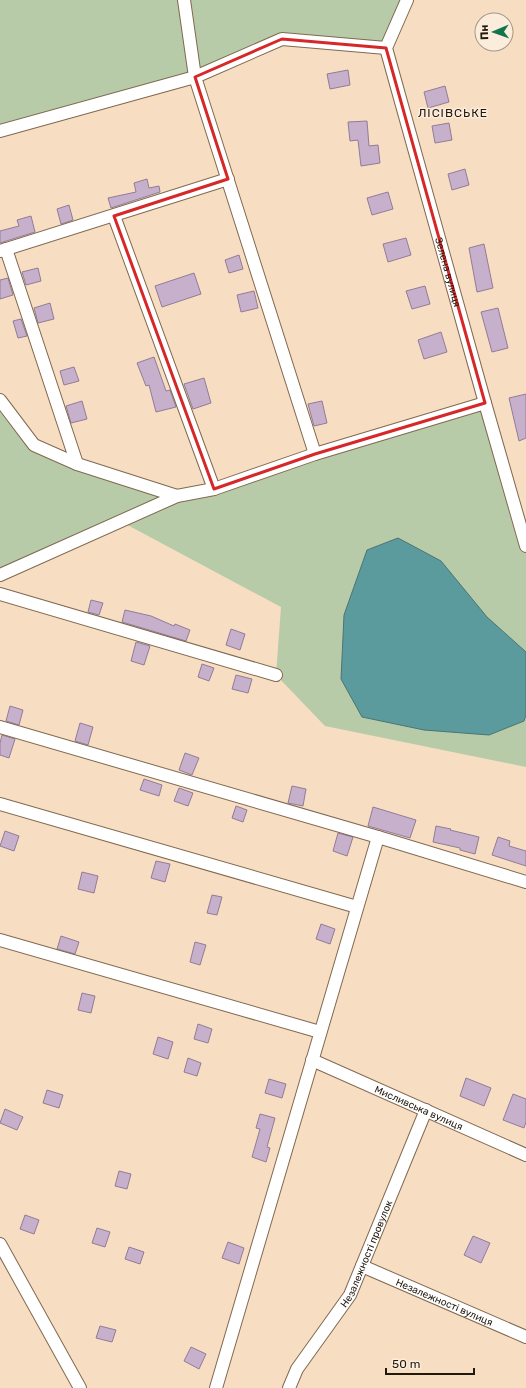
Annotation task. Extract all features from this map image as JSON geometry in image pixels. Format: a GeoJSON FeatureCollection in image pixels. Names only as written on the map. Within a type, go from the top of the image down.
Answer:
{"type":"FeatureCollection","features":[{"type":"Feature","properties":{"kind":"street"},"geometry":{"type":"LineString","coordinates":[[184,0],[195,77],[315,454]]}},
{"type":"Feature","properties":{"kind":"street"},"geometry":{"type":"LineString","coordinates":[[0,131],[195,77],[282,39],[386,48],[407,0]]}},
{"type":"Feature","properties":{"kind":"street","name":"Зелена вулиця"},"geometry":{"type":"LineString","coordinates":[[386,48],[526,546]]}},
{"type":"Feature","properties":{"kind":"street"},"geometry":{"type":"LineString","coordinates":[[77,464],[3,250],[228,179]]}},
{"type":"Feature","properties":{"kind":"street"},"geometry":{"type":"LineString","coordinates":[[114,216],[214,489]]}},
{"type":"Feature","properties":{"kind":"street"},"geometry":{"type":"LineString","coordinates":[[0,400],[34,445],[77,464],[177,496]]}},
{"type":"Feature","properties":{"kind":"street"},"geometry":{"type":"LineString","coordinates":[[0,575],[177,496],[214,489],[315,454],[485,403]]}},
{"type":"Feature","properties":{"kind":"street"},"geometry":{"type":"LineString","coordinates":[[0,594],[276,675]]}},
{"type":"Feature","properties":{"kind":"street"},"geometry":{"type":"LineString","coordinates":[[0,726],[526,882]]}},
{"type":"Feature","properties":{"kind":"street"},"geometry":{"type":"LineString","coordinates":[[0,804],[357,907]]}},
{"type":"Feature","properties":{"kind":"street"},"geometry":{"type":"LineString","coordinates":[[216,1388],[378,837]]}},
{"type":"Feature","properties":{"kind":"street"},"geometry":{"type":"LineString","coordinates":[[0,940],[320,1032]]}},
{"type":"Feature","properties":{"kind":"street","name":"Мисливська вулиця"},"geometry":{"type":"LineString","coordinates":[[312,1060],[526,1155]]}},
{"type":"Feature","properties":{"kind":"street","name":"Незалежності провулок"},"geometry":{"type":"LineString","coordinates":[[289,1388],[297,1369],[350,1295],[426,1110]]}},
{"type":"Feature","properties":{"kind":"street"},"geometry":{"type":"LineString","coordinates":[[0,1244],[80,1388]]}},
{"type":"Feature","properties":{"kind":"street","name":"Незалежності вулиця"},"geometry":{"type":"LineString","coordinates":[[362,1266],[526,1337]]}},
{"type":"Feature","properties":{"kind":"highlighted area"},"geometry":{"type":"Polygon","coordinates":[[[282,39],[386,48],[485,403],[315,454],[214,489],[114,216],[228,179],[195,77],[282,39]]]}},
{"type":"Feature","properties":{"kind":"green space"},"geometry":{"type":"Polygon","coordinates":[[[0,0],[407,0],[386,48],[282,39],[195,77],[0,131],[0,0]]]}},
{"type":"Feature","properties":{"kind":"green space"},"geometry":{"type":"Polygon","coordinates":[[[0,400],[34,445],[177,496],[485,403],[526,546],[526,767],[325,726],[276,675],[281,607],[120,521],[0,575],[0,400]]]}},
{"type":"Feature","properties":{"kind":"water"},"geometry":{"type":"Polygon","coordinates":[[[398,538],[441,561],[487,617],[526,652],[526,715],[524,721],[489,735],[424,730],[362,717],[341,679],[344,615],[367,550],[398,538]]]}},
{"type":"Feature","properties":{"kind":"building"},"geometry":{"type":"Polygon","coordinates":[[[348,70],[350,85],[330,89],[327,74],[348,70]]]}},
{"type":"Feature","properties":{"kind":"building"},"geometry":{"type":"Polygon","coordinates":[[[445,86],[449,102],[428,108],[424,92],[445,86]]]}},
{"type":"Feature","properties":{"kind":"building"},"geometry":{"type":"Polygon","coordinates":[[[367,121],[369,146],[378,145],[380,163],[361,166],[358,140],[350,141],[348,122],[367,121]]]}},
{"type":"Feature","properties":{"kind":"building"},"geometry":{"type":"Polygon","coordinates":[[[449,123],[452,140],[435,143],[432,126],[449,123]]]}},
{"type":"Feature","properties":{"kind":"building"},"geometry":{"type":"Polygon","coordinates":[[[465,169],[469,185],[452,190],[448,174],[465,169]]]}},
{"type":"Feature","properties":{"kind":"building"},"geometry":{"type":"Polygon","coordinates":[[[147,179],[149,188],[159,186],[160,192],[111,208],[108,198],[136,192],[134,183],[147,179]]]}},
{"type":"Feature","properties":{"kind":"building"},"geometry":{"type":"Polygon","coordinates":[[[388,192],[393,209],[372,215],[367,198],[388,192]]]}},
{"type":"Feature","properties":{"kind":"building"},"geometry":{"type":"Polygon","coordinates":[[[69,205],[73,220],[61,224],[57,209],[69,205]]]}},
{"type":"Feature","properties":{"kind":"building"},"geometry":{"type":"Polygon","coordinates":[[[31,216],[35,232],[0,243],[0,231],[19,226],[17,220],[31,216]]]}},
{"type":"Feature","properties":{"kind":"building"},"geometry":{"type":"Polygon","coordinates":[[[406,238],[411,255],[388,262],[383,244],[406,238]]]}},
{"type":"Feature","properties":{"kind":"building"},"geometry":{"type":"Polygon","coordinates":[[[484,244],[493,288],[477,292],[469,248],[484,244]]]}},
{"type":"Feature","properties":{"kind":"building"},"geometry":{"type":"Polygon","coordinates":[[[239,255],[243,269],[229,273],[225,260],[239,255]]]}},
{"type":"Feature","properties":{"kind":"building"},"geometry":{"type":"Polygon","coordinates":[[[38,268],[41,281],[26,285],[22,272],[38,268]]]}},
{"type":"Feature","properties":{"kind":"building"},"geometry":{"type":"Polygon","coordinates":[[[194,273],[201,294],[162,307],[155,286],[194,273]]]}},
{"type":"Feature","properties":{"kind":"building"},"geometry":{"type":"Polygon","coordinates":[[[8,278],[13,295],[0,299],[0,280],[8,278]]]}},
{"type":"Feature","properties":{"kind":"building"},"geometry":{"type":"Polygon","coordinates":[[[425,286],[430,304],[412,309],[406,291],[425,286]]]}},
{"type":"Feature","properties":{"kind":"building"},"geometry":{"type":"Polygon","coordinates":[[[254,291],[258,308],[241,312],[237,295],[254,291]]]}},
{"type":"Feature","properties":{"kind":"building"},"geometry":{"type":"Polygon","coordinates":[[[50,303],[54,319],[38,323],[34,308],[50,303]]]}},
{"type":"Feature","properties":{"kind":"building"},"geometry":{"type":"Polygon","coordinates":[[[498,308],[508,348],[492,352],[481,312],[498,308]]]}},
{"type":"Feature","properties":{"kind":"building"},"geometry":{"type":"Polygon","coordinates":[[[21,319],[27,336],[18,338],[13,321],[21,319]]]}},
{"type":"Feature","properties":{"kind":"building"},"geometry":{"type":"Polygon","coordinates":[[[441,332],[447,352],[424,359],[418,340],[441,332]]]}},
{"type":"Feature","properties":{"kind":"building"},"geometry":{"type":"Polygon","coordinates":[[[154,357],[166,391],[170,390],[176,407],[156,412],[149,385],[146,386],[137,363],[154,357]]]}},
{"type":"Feature","properties":{"kind":"building"},"geometry":{"type":"Polygon","coordinates":[[[74,367],[79,381],[64,385],[60,371],[74,367]]]}},
{"type":"Feature","properties":{"kind":"building"},"geometry":{"type":"Polygon","coordinates":[[[204,378],[211,403],[193,409],[184,384],[204,378]]]}},
{"type":"Feature","properties":{"kind":"building"},"geometry":{"type":"Polygon","coordinates":[[[526,394],[526,438],[519,441],[509,398],[526,394]]]}},
{"type":"Feature","properties":{"kind":"building"},"geometry":{"type":"Polygon","coordinates":[[[82,401],[87,419],[71,423],[66,406],[82,401]]]}},
{"type":"Feature","properties":{"kind":"building"},"geometry":{"type":"Polygon","coordinates":[[[322,401],[327,423],[314,426],[308,404],[322,401]]]}},
{"type":"Feature","properties":{"kind":"building"},"geometry":{"type":"Polygon","coordinates":[[[91,600],[103,603],[99,615],[88,612],[91,600]]]}},
{"type":"Feature","properties":{"kind":"building"},"geometry":{"type":"Polygon","coordinates":[[[125,610],[151,616],[174,626],[175,624],[190,630],[186,641],[122,622],[125,610]]]}},
{"type":"Feature","properties":{"kind":"building"},"geometry":{"type":"Polygon","coordinates":[[[231,629],[245,634],[240,650],[226,645],[231,629]]]}},
{"type":"Feature","properties":{"kind":"building"},"geometry":{"type":"Polygon","coordinates":[[[136,642],[150,646],[144,665],[131,661],[136,642]]]}},
{"type":"Feature","properties":{"kind":"building"},"geometry":{"type":"Polygon","coordinates":[[[202,664],[214,668],[209,681],[198,677],[202,664]]]}},
{"type":"Feature","properties":{"kind":"building"},"geometry":{"type":"Polygon","coordinates":[[[236,675],[252,679],[248,693],[232,689],[236,675]]]}},
{"type":"Feature","properties":{"kind":"building"},"geometry":{"type":"Polygon","coordinates":[[[10,706],[23,710],[19,725],[6,721],[10,706]]]}},
{"type":"Feature","properties":{"kind":"building"},"geometry":{"type":"Polygon","coordinates":[[[80,723],[93,727],[88,745],[75,741],[80,723]]]}},
{"type":"Feature","properties":{"kind":"building"},"geometry":{"type":"Polygon","coordinates":[[[2,735],[15,739],[9,758],[0,755],[2,735]]]}},
{"type":"Feature","properties":{"kind":"building"},"geometry":{"type":"Polygon","coordinates":[[[185,753],[199,758],[192,775],[179,770],[185,753]]]}},
{"type":"Feature","properties":{"kind":"building"},"geometry":{"type":"Polygon","coordinates":[[[144,779],[162,785],[159,796],[140,790],[144,779]]]}},
{"type":"Feature","properties":{"kind":"building"},"geometry":{"type":"Polygon","coordinates":[[[292,786],[306,789],[303,806],[288,803],[292,786]]]}},
{"type":"Feature","properties":{"kind":"building"},"geometry":{"type":"Polygon","coordinates":[[[179,788],[193,793],[188,806],[174,801],[179,788]]]}},
{"type":"Feature","properties":{"kind":"building"},"geometry":{"type":"Polygon","coordinates":[[[236,806],[247,810],[243,822],[232,818],[236,806]]]}},
{"type":"Feature","properties":{"kind":"building"},"geometry":{"type":"Polygon","coordinates":[[[373,807],[416,820],[410,838],[368,826],[373,807]]]}},
{"type":"Feature","properties":{"kind":"building"},"geometry":{"type":"Polygon","coordinates":[[[436,826],[479,837],[475,854],[460,850],[460,848],[433,842],[436,826]]]}},
{"type":"Feature","properties":{"kind":"building"},"geometry":{"type":"Polygon","coordinates":[[[5,831],[19,836],[14,851],[0,846],[5,831]]]}},
{"type":"Feature","properties":{"kind":"building"},"geometry":{"type":"Polygon","coordinates":[[[338,833],[353,837],[347,856],[333,851],[338,833]]]}},
{"type":"Feature","properties":{"kind":"building"},"geometry":{"type":"Polygon","coordinates":[[[498,837],[510,841],[509,846],[526,851],[526,866],[492,855],[498,837]]]}},
{"type":"Feature","properties":{"kind":"building"},"geometry":{"type":"Polygon","coordinates":[[[156,861],[170,864],[165,882],[151,878],[156,861]]]}},
{"type":"Feature","properties":{"kind":"building"},"geometry":{"type":"Polygon","coordinates":[[[82,872],[98,876],[94,893],[78,889],[82,872]]]}},
{"type":"Feature","properties":{"kind":"building"},"geometry":{"type":"Polygon","coordinates":[[[212,895],[222,897],[217,915],[207,913],[212,895]]]}},
{"type":"Feature","properties":{"kind":"building"},"geometry":{"type":"Polygon","coordinates":[[[321,924],[335,929],[330,944],[316,939],[321,924]]]}},
{"type":"Feature","properties":{"kind":"building"},"geometry":{"type":"Polygon","coordinates":[[[61,936],[79,942],[75,954],[57,949],[61,936]]]}},
{"type":"Feature","properties":{"kind":"building"},"geometry":{"type":"Polygon","coordinates":[[[195,942],[206,945],[200,965],[190,962],[195,942]]]}},
{"type":"Feature","properties":{"kind":"building"},"geometry":{"type":"Polygon","coordinates":[[[82,993],[95,996],[91,1013],[78,1010],[82,993]]]}},
{"type":"Feature","properties":{"kind":"building"},"geometry":{"type":"Polygon","coordinates":[[[198,1024],[212,1029],[208,1043],[194,1039],[198,1024]]]}},
{"type":"Feature","properties":{"kind":"building"},"geometry":{"type":"Polygon","coordinates":[[[158,1037],[173,1042],[168,1059],[153,1054],[158,1037]]]}},
{"type":"Feature","properties":{"kind":"building"},"geometry":{"type":"Polygon","coordinates":[[[188,1058],[201,1063],[197,1076],[184,1072],[188,1058]]]}},
{"type":"Feature","properties":{"kind":"building"},"geometry":{"type":"Polygon","coordinates":[[[466,1078],[491,1088],[484,1106],[460,1096],[466,1078]]]}},
{"type":"Feature","properties":{"kind":"building"},"geometry":{"type":"Polygon","coordinates":[[[269,1079],[286,1084],[282,1098],[265,1093],[269,1079]]]}},
{"type":"Feature","properties":{"kind":"building"},"geometry":{"type":"Polygon","coordinates":[[[47,1090],[63,1095],[59,1108],[43,1103],[47,1090]]]}},
{"type":"Feature","properties":{"kind":"building"},"geometry":{"type":"Polygon","coordinates":[[[513,1094],[526,1099],[526,1122],[524,1128],[503,1120],[513,1094]]]}},
{"type":"Feature","properties":{"kind":"building"},"geometry":{"type":"Polygon","coordinates":[[[5,1109],[23,1117],[17,1130],[0,1123],[5,1109]]]}},
{"type":"Feature","properties":{"kind":"building"},"geometry":{"type":"Polygon","coordinates":[[[260,1114],[275,1118],[267,1147],[270,1148],[266,1162],[252,1157],[260,1129],[256,1128],[260,1114]]]}},
{"type":"Feature","properties":{"kind":"building"},"geometry":{"type":"Polygon","coordinates":[[[119,1171],[131,1174],[127,1189],[115,1186],[119,1171]]]}},
{"type":"Feature","properties":{"kind":"building"},"geometry":{"type":"Polygon","coordinates":[[[25,1215],[39,1220],[34,1234],[20,1229],[25,1215]]]}},
{"type":"Feature","properties":{"kind":"building"},"geometry":{"type":"Polygon","coordinates":[[[97,1228],[110,1232],[105,1247],[92,1243],[97,1228]]]}},
{"type":"Feature","properties":{"kind":"building"},"geometry":{"type":"Polygon","coordinates":[[[473,1236],[490,1243],[481,1263],[464,1255],[473,1236]]]}},
{"type":"Feature","properties":{"kind":"building"},"geometry":{"type":"Polygon","coordinates":[[[228,1242],[244,1248],[239,1264],[222,1258],[228,1242]]]}},
{"type":"Feature","properties":{"kind":"building"},"geometry":{"type":"Polygon","coordinates":[[[129,1247],[144,1252],[140,1264],[125,1259],[129,1247]]]}},
{"type":"Feature","properties":{"kind":"building"},"geometry":{"type":"Polygon","coordinates":[[[100,1326],[116,1330],[112,1342],[96,1338],[100,1326]]]}},
{"type":"Feature","properties":{"kind":"building"},"geometry":{"type":"Polygon","coordinates":[[[191,1347],[206,1354],[199,1369],[184,1361],[191,1347]]]}},
{"type":"Feature","properties":{"kind":"district","name":"ЛІСІВСЬКЕ"},"geometry":{"type":"Point","coordinates":[453,113]}}]}
